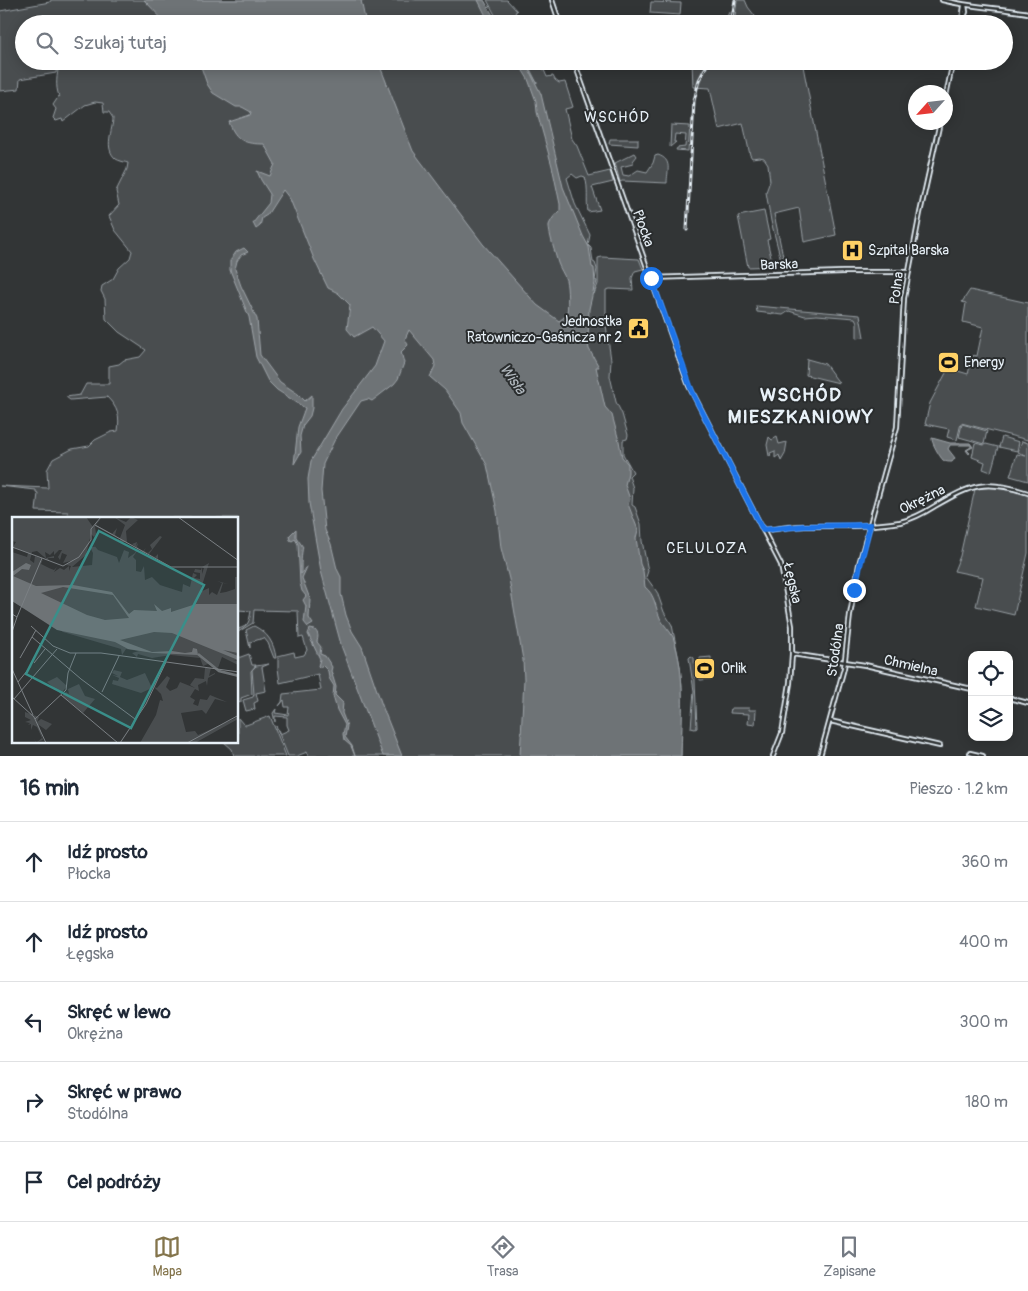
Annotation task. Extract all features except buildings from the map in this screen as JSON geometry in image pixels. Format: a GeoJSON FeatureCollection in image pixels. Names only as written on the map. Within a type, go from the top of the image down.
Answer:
{"type":"FeatureCollection","features":[{"type":"Feature","properties":{"kind":"street"},"geometry":{"type":"LineString","coordinates":[[552,0],[557,15]]}},
{"type":"Feature","properties":{"kind":"street"},"geometry":{"type":"LineString","coordinates":[[942,0],[965,5],[1028,13]]}},
{"type":"Feature","properties":{"kind":"street"},"geometry":{"type":"LineString","coordinates":[[965,5],[965,15]]}},
{"type":"Feature","properties":{"kind":"street","name":"Płocka"},"geometry":{"type":"LineString","coordinates":[[577,70],[688,383],[697,402]]}},
{"type":"Feature","properties":{"kind":"street"},"geometry":{"type":"LineString","coordinates":[[948,85],[951,70]]}},
{"type":"Feature","properties":{"kind":"street","name":"Polna"},"geometry":{"type":"LineString","coordinates":[[899,400],[903,313],[908,272],[938,130]]}},
{"type":"Feature","properties":{"kind":"street","name":"Barska"},"geometry":{"type":"LineString","coordinates":[[651,278],[827,272],[908,272]]}},
{"type":"Feature","properties":{"kind":"street","name":"Stodólna"},"geometry":{"type":"LineString","coordinates":[[820,756],[845,663],[854,590],[897,427],[899,400]]}},
{"type":"Feature","properties":{"kind":"street","name":"Łęgska"},"geometry":{"type":"LineString","coordinates":[[697,402],[782,568],[792,626],[792,654],[790,685],[782,733],[773,756]]}},
{"type":"Feature","properties":{"kind":"street","name":"Okrężna"},"geometry":{"type":"LineString","coordinates":[[763,530],[804,526],[870,525],[909,520],[959,492],[975,486],[1002,485],[1028,492]]}},
{"type":"Feature","properties":{"kind":"street","name":"Chmielna"},"geometry":{"type":"LineString","coordinates":[[792,654],[861,664],[968,689]]}},
{"type":"Feature","properties":{"kind":"street"},"geometry":{"type":"LineString","coordinates":[[1013,699],[1028,703]]}},
{"type":"Feature","properties":{"kind":"street"},"geometry":{"type":"LineString","coordinates":[[830,721],[940,746]]}},
{"type":"Feature","properties":{"kind":"street"},"geometry":{"type":"LineString","coordinates":[[970,753],[983,756]]}},
{"type":"Feature","properties":{"kind":"shaded area"},"geometry":{"type":"Polygon","coordinates":[[[51,0],[483,0],[491,15],[15,15],[15,70],[56,70],[56,73],[20,79],[19,89],[0,91],[0,11],[50,2],[51,0]]]}},
{"type":"Feature","properties":{"kind":"shaded area"},"geometry":{"type":"Polygon","coordinates":[[[487,0],[507,0],[517,11],[515,12],[517,15],[495,15],[487,0]]]}},
{"type":"Feature","properties":{"kind":"shaded area"},"geometry":{"type":"Polygon","coordinates":[[[737,0],[745,0],[754,15],[735,15],[737,0]]]}},
{"type":"Feature","properties":{"kind":"shaded area"},"geometry":{"type":"Polygon","coordinates":[[[651,2],[681,3],[680,15],[650,13],[651,2]]]}},
{"type":"Feature","properties":{"kind":"shaded area"},"geometry":{"type":"Polygon","coordinates":[[[58,70],[529,70],[537,83],[530,70],[544,70],[547,77],[553,76],[559,83],[565,82],[573,107],[565,109],[572,139],[577,146],[589,176],[610,171],[613,182],[592,187],[600,210],[588,212],[585,177],[577,178],[572,174],[567,178],[575,204],[590,235],[588,245],[591,248],[593,262],[597,269],[594,294],[598,284],[598,258],[639,259],[643,269],[635,271],[632,278],[633,290],[606,290],[606,325],[611,360],[610,376],[616,402],[622,414],[628,435],[627,439],[623,440],[623,454],[633,472],[629,476],[633,488],[632,505],[635,507],[641,524],[642,541],[648,571],[646,577],[657,592],[664,612],[672,625],[680,666],[682,688],[681,756],[309,756],[307,752],[297,756],[288,756],[276,726],[280,734],[289,730],[287,717],[275,716],[275,722],[273,713],[276,709],[275,713],[288,715],[289,707],[285,707],[284,700],[279,706],[282,702],[283,694],[321,690],[318,674],[280,683],[278,656],[294,652],[295,657],[304,655],[307,650],[303,637],[299,638],[298,611],[254,610],[253,623],[239,631],[239,628],[248,623],[251,611],[239,610],[239,517],[67,517],[68,512],[36,511],[38,493],[36,490],[0,486],[48,488],[47,470],[53,459],[72,449],[89,446],[95,440],[111,432],[118,431],[119,421],[117,412],[107,397],[70,400],[66,397],[80,395],[86,384],[109,384],[109,366],[119,364],[124,360],[140,357],[146,350],[119,332],[106,319],[105,299],[101,291],[102,286],[113,279],[119,268],[130,258],[132,251],[115,230],[109,216],[119,205],[116,191],[128,163],[116,159],[112,155],[109,144],[113,118],[109,112],[104,112],[103,103],[95,102],[85,105],[63,122],[62,119],[56,121],[53,118],[56,109],[53,105],[59,96],[58,70]]]}},
{"type":"Feature","properties":{"kind":"shaded area"},"geometry":{"type":"Polygon","coordinates":[[[692,70],[804,70],[836,235],[804,242],[799,208],[774,214],[784,261],[781,260],[766,192],[770,181],[768,164],[764,158],[752,158],[750,155],[743,123],[719,129],[710,88],[693,87],[692,70]]]}},
{"type":"Feature","properties":{"kind":"shaded area"},"geometry":{"type":"Polygon","coordinates":[[[671,125],[690,126],[688,151],[676,150],[677,148],[685,147],[686,135],[675,134],[674,142],[676,142],[670,147],[671,125]]]}},
{"type":"Feature","properties":{"kind":"shaded area"},"geometry":{"type":"Polygon","coordinates":[[[610,139],[638,139],[638,146],[609,144],[610,139]]]}},
{"type":"Feature","properties":{"kind":"shaded area"},"geometry":{"type":"Polygon","coordinates":[[[635,153],[637,156],[633,164],[621,167],[623,175],[629,176],[638,170],[647,172],[655,156],[658,155],[663,157],[667,163],[667,183],[620,182],[615,163],[635,153]]]}},
{"type":"Feature","properties":{"kind":"shaded area"},"geometry":{"type":"Polygon","coordinates":[[[764,211],[770,239],[767,240],[773,266],[748,267],[738,216],[764,211]]]}},
{"type":"Feature","properties":{"kind":"shaded area"},"geometry":{"type":"Polygon","coordinates":[[[970,290],[1028,303],[1028,440],[961,423],[957,440],[947,437],[949,429],[925,424],[930,403],[947,371],[950,372],[951,369],[968,374],[973,355],[977,356],[983,327],[963,322],[966,303],[962,302],[970,290]]]}},
{"type":"Feature","properties":{"kind":"shaded area"},"geometry":{"type":"Polygon","coordinates":[[[756,306],[860,315],[864,337],[857,338],[857,322],[855,318],[805,316],[789,311],[783,315],[757,312],[756,306]]]}},
{"type":"Feature","properties":{"kind":"shaded area"},"geometry":{"type":"Polygon","coordinates":[[[807,359],[825,364],[839,383],[806,375],[807,359]]]}},
{"type":"Feature","properties":{"kind":"shaded area"},"geometry":{"type":"Polygon","coordinates":[[[962,424],[987,431],[984,444],[959,437],[962,424]]]}},
{"type":"Feature","properties":{"kind":"shaded area"},"geometry":{"type":"Polygon","coordinates":[[[769,437],[772,440],[777,437],[779,444],[787,442],[785,454],[781,461],[779,455],[775,458],[775,451],[770,453],[771,456],[769,456],[767,445],[769,437]]]}},
{"type":"Feature","properties":{"kind":"shaded area"},"geometry":{"type":"Polygon","coordinates":[[[1002,437],[1019,442],[1017,451],[999,447],[1002,437]]]}},
{"type":"Feature","properties":{"kind":"shaded area"},"geometry":{"type":"Polygon","coordinates":[[[1022,441],[1028,443],[1028,481],[1010,476],[1017,454],[1026,456],[1018,452],[1022,441]]]}},
{"type":"Feature","properties":{"kind":"shaded area"},"geometry":{"type":"Polygon","coordinates":[[[975,443],[998,447],[991,472],[983,469],[985,462],[972,457],[975,443]]]}},
{"type":"Feature","properties":{"kind":"shaded area"},"geometry":{"type":"Polygon","coordinates":[[[995,487],[1028,495],[1028,553],[1014,615],[976,606],[983,577],[954,571],[960,556],[975,489],[995,487]]]}},
{"type":"Feature","properties":{"kind":"shaded area"},"geometry":{"type":"Polygon","coordinates":[[[254,626],[270,639],[276,658],[274,658],[264,638],[250,642],[250,648],[246,630],[254,626]]]}},
{"type":"Feature","properties":{"kind":"shaded area"},"geometry":{"type":"Polygon","coordinates":[[[249,654],[252,665],[256,665],[251,671],[252,694],[241,698],[241,702],[239,703],[239,658],[249,654]]]}},
{"type":"Feature","properties":{"kind":"shaded area"},"geometry":{"type":"Polygon","coordinates":[[[691,656],[694,658],[697,728],[695,729],[691,728],[694,691],[689,658],[691,656]]]}},
{"type":"Feature","properties":{"kind":"shaded area","name":"Orlik"},"geometry":{"type":"Polygon","coordinates":[[[711,657],[711,679],[700,680],[700,658],[711,657]]]}},
{"type":"Feature","properties":{"kind":"shaded area"},"geometry":{"type":"Polygon","coordinates":[[[269,664],[262,667],[266,691],[256,693],[258,701],[254,703],[255,709],[246,711],[243,700],[253,697],[254,694],[252,670],[256,666],[269,664]]]}},
{"type":"Feature","properties":{"kind":"shaded area"},"geometry":{"type":"Polygon","coordinates":[[[731,708],[756,710],[755,725],[748,724],[749,714],[730,713],[731,708]]]}},
{"type":"Feature","properties":{"kind":"shaded area"},"geometry":{"type":"Polygon","coordinates":[[[270,716],[286,756],[234,756],[232,749],[226,744],[239,744],[239,719],[246,725],[270,716]]]}},
{"type":"Feature","properties":{"kind":"water"},"geometry":{"type":"Polygon","coordinates":[[[144,0],[361,0],[364,15],[158,15],[144,0]]]}},
{"type":"Feature","properties":{"kind":"water"},"geometry":{"type":"Polygon","coordinates":[[[478,0],[484,0],[493,15],[486,15],[478,0]]]}},
{"type":"Feature","properties":{"kind":"water","name":"Wisła"},"geometry":{"type":"Polygon","coordinates":[[[202,70],[382,70],[413,151],[483,244],[537,305],[559,321],[567,315],[567,288],[566,280],[554,249],[549,225],[560,210],[560,204],[537,112],[536,101],[522,70],[529,70],[541,94],[563,187],[589,247],[592,267],[594,268],[595,283],[589,309],[589,349],[599,367],[596,367],[605,407],[612,415],[622,457],[628,464],[625,485],[630,499],[628,504],[638,530],[636,538],[645,587],[653,597],[661,621],[673,637],[677,651],[682,681],[681,756],[520,756],[524,679],[523,660],[487,465],[463,423],[461,413],[445,390],[430,377],[435,366],[434,360],[409,330],[405,339],[408,345],[401,352],[404,363],[398,379],[372,401],[368,399],[361,401],[334,441],[323,464],[321,491],[325,530],[341,577],[341,594],[346,615],[352,631],[362,647],[402,756],[383,756],[342,648],[321,571],[309,503],[308,479],[311,461],[342,409],[375,366],[384,341],[372,327],[354,337],[347,329],[350,305],[338,293],[328,288],[290,199],[283,190],[267,215],[262,218],[260,226],[256,229],[253,223],[269,203],[270,194],[257,171],[270,176],[275,164],[264,144],[242,140],[235,133],[229,122],[250,115],[251,112],[242,107],[236,107],[213,93],[207,84],[202,70]]]}},
{"type":"Feature","properties":{"kind":"water"},"geometry":{"type":"Polygon","coordinates":[[[244,248],[248,252],[241,255],[235,269],[257,319],[260,355],[280,382],[305,401],[312,395],[310,416],[303,425],[300,436],[301,452],[294,464],[298,427],[305,408],[277,390],[268,381],[256,357],[249,317],[230,270],[230,261],[236,252],[244,248]]]}},
{"type":"Feature","properties":{"kind":"water"},"geometry":{"type":"Polygon","coordinates":[[[932,438],[950,443],[970,443],[973,447],[967,450],[969,454],[966,450],[971,445],[950,445],[948,449],[955,458],[952,462],[947,462],[940,456],[932,438]]]}},
{"type":"Feature","properties":{"kind":"water"},"geometry":{"type":"Polygon","coordinates":[[[296,529],[296,537],[303,547],[301,574],[307,567],[302,578],[310,599],[309,618],[313,624],[308,627],[304,622],[306,606],[303,600],[306,596],[302,591],[300,583],[298,544],[295,539],[290,540],[289,536],[296,529]]]}},
{"type":"Feature","properties":{"kind":"water"},"geometry":{"type":"Polygon","coordinates":[[[310,629],[315,630],[317,633],[317,642],[321,647],[320,654],[325,656],[332,667],[331,671],[336,687],[335,695],[343,703],[342,713],[347,726],[345,737],[352,746],[355,756],[351,746],[344,740],[345,725],[337,710],[333,696],[334,686],[329,678],[328,671],[322,665],[320,668],[318,666],[320,659],[308,634],[310,629]]]}},
{"type":"Feature","properties":{"kind":"railway"},"geometry":{"type":"LineString","coordinates":[[732,15],[735,0]]}},
{"type":"Feature","properties":{"kind":"railway"},"geometry":{"type":"LineString","coordinates":[[687,230],[694,101],[699,80],[704,70]]}},
{"type":"Feature","properties":{"kind":"place","name":"Szpital Barska"},"geometry":{"type":"Point","coordinates":[852,250]}},
{"type":"Feature","properties":{"kind":"place","name":"Jednostka Ratowniczo-Gaśnicza nr 2"},"geometry":{"type":"Point","coordinates":[638,329]}},
{"type":"Feature","properties":{"kind":"place","name":"Energy"},"geometry":{"type":"Point","coordinates":[948,362]}},
{"type":"Feature","properties":{"kind":"place","name":"Orlik"},"geometry":{"type":"Point","coordinates":[705,668]}},
{"type":"Feature","properties":{"kind":"district","name":"WSCHÓD"},"geometry":{"type":"Point","coordinates":[617,117]}},
{"type":"Feature","properties":{"kind":"district","name":"WSCHÓD MIESZKANIOWY"},"geometry":{"type":"Point","coordinates":[801,405]}},
{"type":"Feature","properties":{"kind":"district","name":"CELULOZA"},"geometry":{"type":"Point","coordinates":[707,548]}},
{"type":"Feature","properties":{"kind":"route"},"geometry":{"type":"LineString","coordinates":[[651,278],[688,383],[763,530],[804,526],[870,525],[854,590]]}}]}
